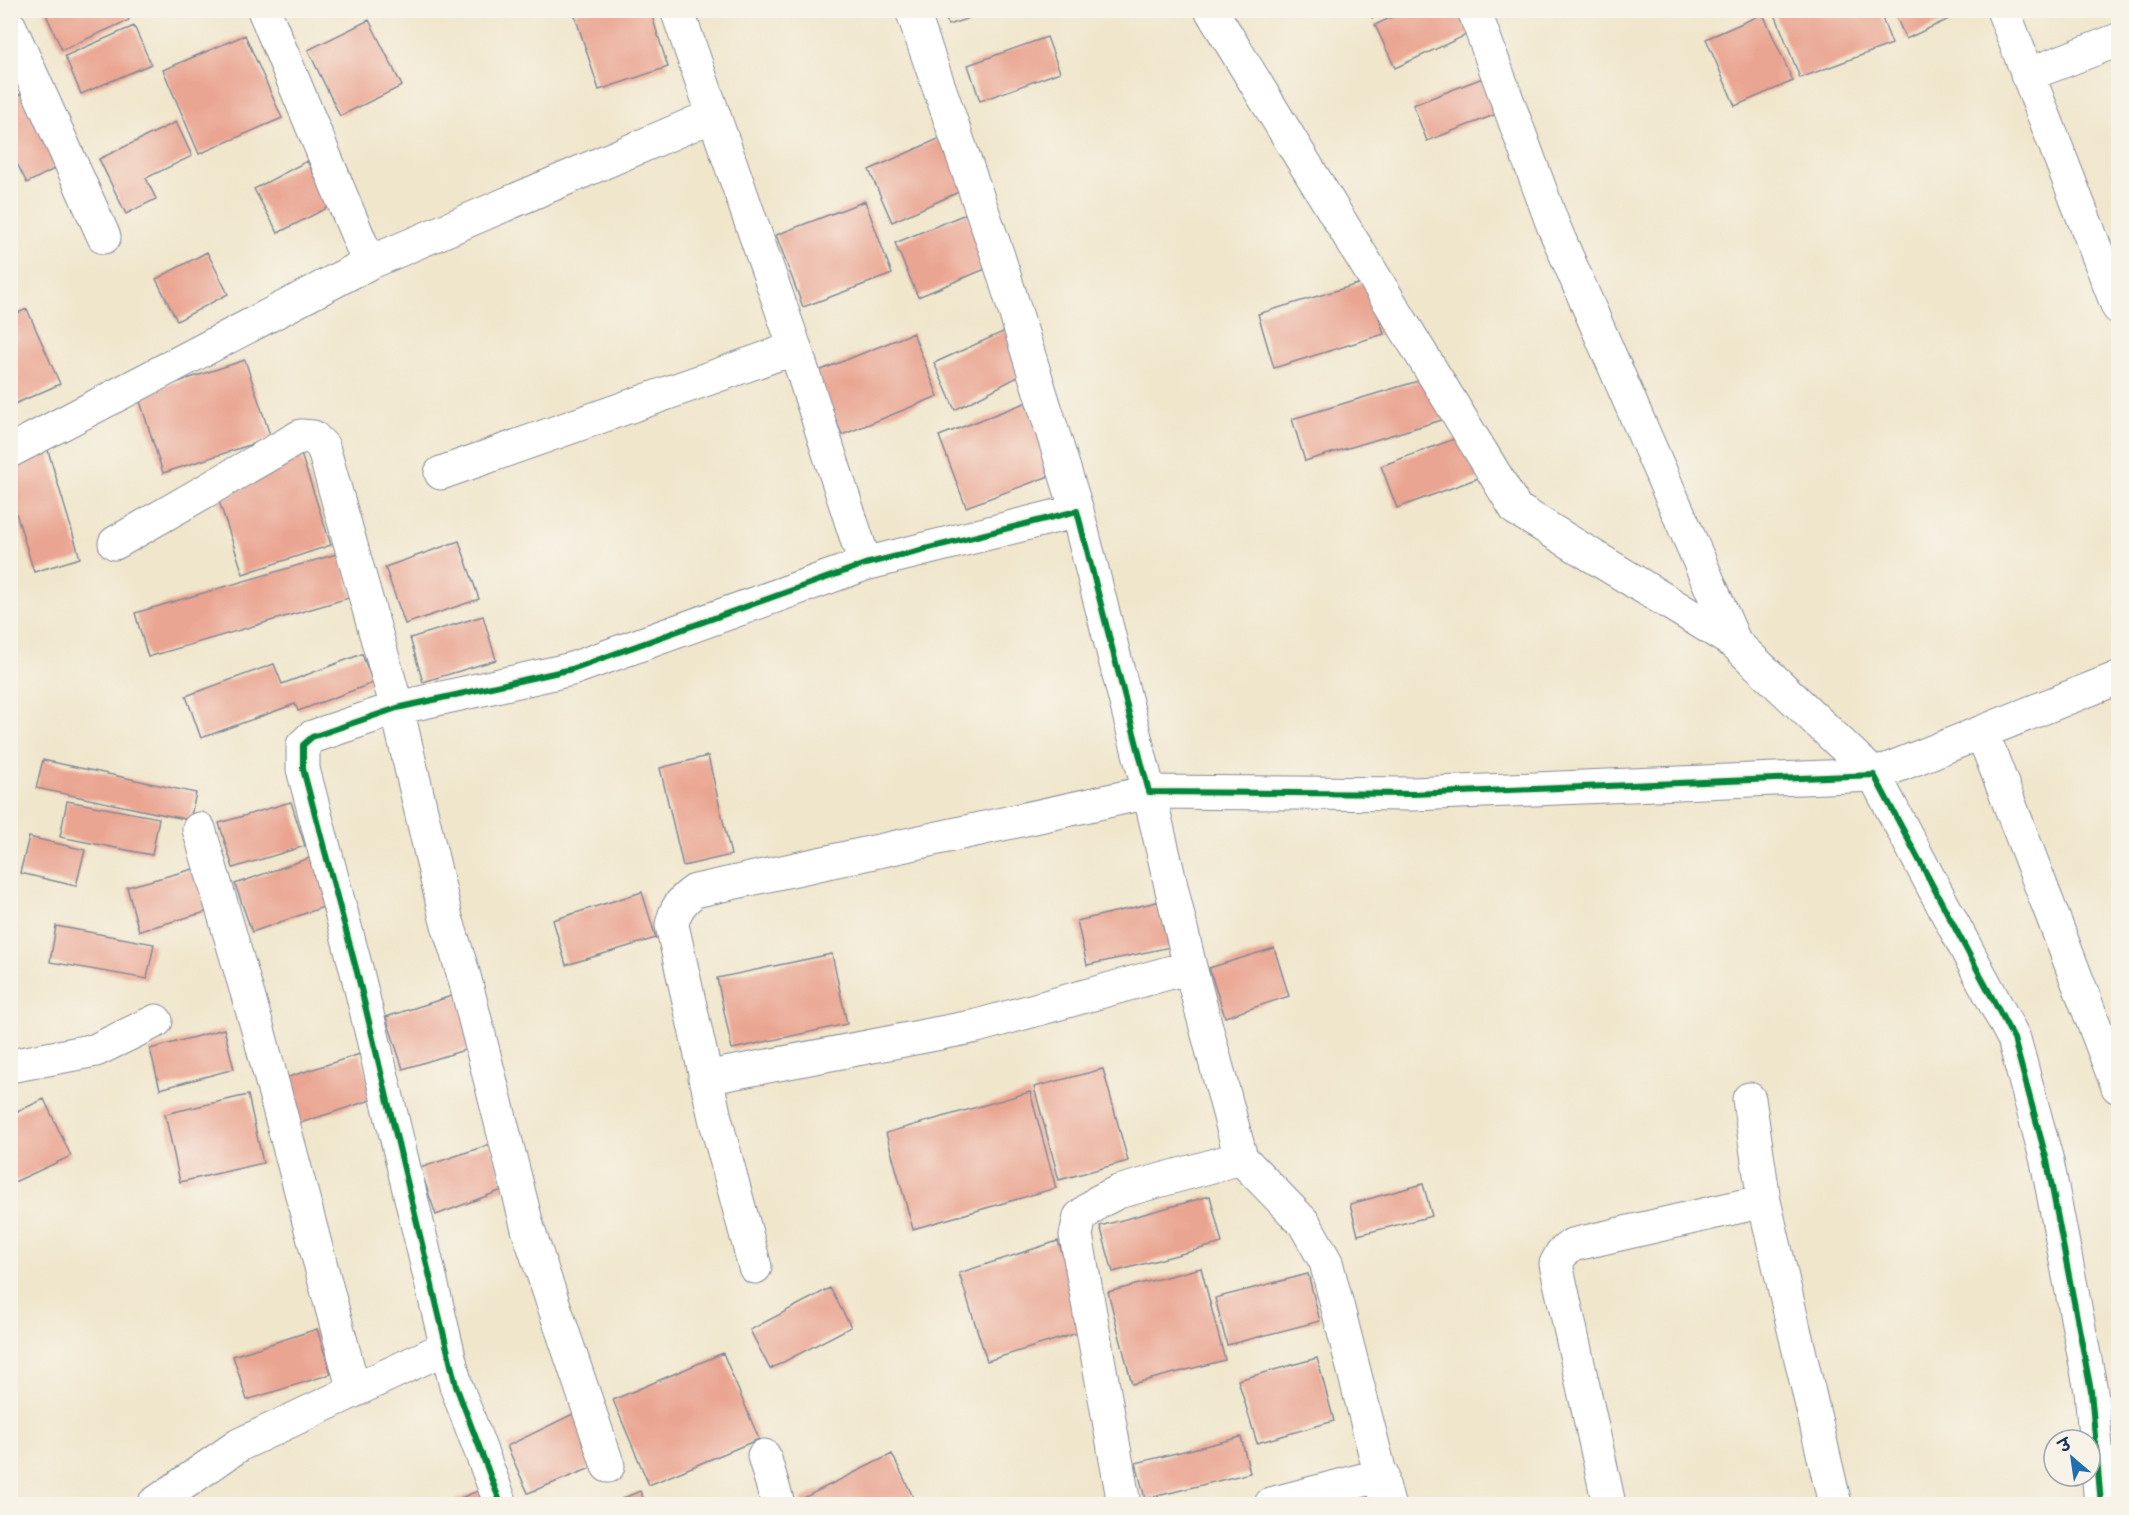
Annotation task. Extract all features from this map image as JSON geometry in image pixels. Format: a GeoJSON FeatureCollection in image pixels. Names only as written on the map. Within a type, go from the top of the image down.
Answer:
{"type":"FeatureCollection","features":[{"type":"Feature","properties":{"kind":"street"},"geometry":{"type":"LineString","coordinates":[[264,10],[369,263]]}},
{"type":"Feature","properties":{"kind":"street"},"geometry":{"type":"LineString","coordinates":[[676,10],[795,348],[865,564]]}},
{"type":"Feature","properties":{"kind":"street"},"geometry":{"type":"LineString","coordinates":[[912,10],[998,256],[1077,511],[1149,792],[1190,967],[1240,1158],[1304,1223],[1326,1262],[1385,1490],[1271,1504]]}},
{"type":"Feature","properties":{"kind":"street"},"geometry":{"type":"LineString","coordinates":[[1211,10],[1516,509],[1735,643],[1874,775],[2014,1039],[2047,1161],[2089,1379],[2101,1504]]}},
{"type":"Feature","properties":{"kind":"street"},"geometry":{"type":"LineString","coordinates":[[1474,10],[1553,225],[1735,643]]}},
{"type":"Feature","properties":{"kind":"street"},"geometry":{"type":"LineString","coordinates":[[2003,10],[2118,307]]}},
{"type":"Feature","properties":{"kind":"street"},"geometry":{"type":"LineString","coordinates":[[10,27],[104,237]]}},
{"type":"Feature","properties":{"kind":"street"},"geometry":{"type":"LineString","coordinates":[[2027,75],[2118,40]]}},
{"type":"Feature","properties":{"kind":"street"},"geometry":{"type":"LineString","coordinates":[[10,451],[369,263],[714,115]]}},
{"type":"Feature","properties":{"kind":"street"},"geometry":{"type":"LineString","coordinates":[[441,473],[795,348]]}},
{"type":"Feature","properties":{"kind":"street"},"geometry":{"type":"LineString","coordinates":[[115,543],[301,436],[313,437],[323,447],[397,708],[446,918],[464,976],[528,1229],[608,1466]]}},
{"type":"Feature","properties":{"kind":"street"},"geometry":{"type":"LineString","coordinates":[[501,1504],[456,1386],[357,972],[303,769],[303,745],[312,737],[397,708],[572,669],[865,564],[1077,511]]}},
{"type":"Feature","properties":{"kind":"street"},"geometry":{"type":"LineString","coordinates":[[755,1268],[705,1078],[672,925],[679,905],[695,891],[1149,792],[1412,794],[1874,775],[2118,678]]}},
{"type":"Feature","properties":{"kind":"street"},"geometry":{"type":"LineString","coordinates":[[1982,732],[2118,1087]]}},
{"type":"Feature","properties":{"kind":"street"},"geometry":{"type":"LineString","coordinates":[[199,829],[259,1033],[354,1390]]}},
{"type":"Feature","properties":{"kind":"street"},"geometry":{"type":"LineString","coordinates":[[705,1078],[977,1026],[1190,967]]}},
{"type":"Feature","properties":{"kind":"street"},"geometry":{"type":"LineString","coordinates":[[10,1066],[96,1050],[156,1021]]}},
{"type":"Feature","properties":{"kind":"street"},"geometry":{"type":"LineString","coordinates":[[1749,1099],[1764,1201],[1835,1504]]}},
{"type":"Feature","properties":{"kind":"street"},"geometry":{"type":"LineString","coordinates":[[1124,1504],[1076,1235],[1080,1216],[1098,1202],[1118,1192],[1240,1158]]}},
{"type":"Feature","properties":{"kind":"street"},"geometry":{"type":"LineString","coordinates":[[1609,1504],[1556,1264],[1562,1252],[1572,1245],[1764,1201]]}},
{"type":"Feature","properties":{"kind":"street"},"geometry":{"type":"LineString","coordinates":[[154,1504],[239,1445],[447,1347]]}},
{"type":"Feature","properties":{"kind":"street"},"geometry":{"type":"LineString","coordinates":[[764,1456],[778,1504]]}},
{"type":"Feature","properties":{"kind":"building"},"geometry":{"type":"Polygon","coordinates":[[[44,10],[124,10],[129,20],[62,50],[44,10]]]}},
{"type":"Feature","properties":{"kind":"building"},"geometry":{"type":"Polygon","coordinates":[[[581,10],[650,10],[668,67],[599,90],[574,13],[581,10]]]}},
{"type":"Feature","properties":{"kind":"building"},"geometry":{"type":"Polygon","coordinates":[[[943,10],[991,10],[991,11],[948,25],[943,10]]]}},
{"type":"Feature","properties":{"kind":"building"},"geometry":{"type":"Polygon","coordinates":[[[1369,10],[1388,10],[1372,18],[1369,10]]]}},
{"type":"Feature","properties":{"kind":"building"},"geometry":{"type":"Polygon","coordinates":[[[1406,10],[1468,10],[1477,30],[1395,68],[1375,25],[1406,10]]]}},
{"type":"Feature","properties":{"kind":"building"},"geometry":{"type":"Polygon","coordinates":[[[1783,10],[1879,10],[1892,44],[1800,78],[1775,14],[1783,10]]]}},
{"type":"Feature","properties":{"kind":"building"},"geometry":{"type":"Polygon","coordinates":[[[1893,10],[1968,10],[1906,39],[1893,10]]]}},
{"type":"Feature","properties":{"kind":"building"},"geometry":{"type":"Polygon","coordinates":[[[1763,14],[1793,81],[1735,106],[1706,39],[1763,14]]]}},
{"type":"Feature","properties":{"kind":"building"},"geometry":{"type":"Polygon","coordinates":[[[369,20],[402,86],[340,116],[308,50],[369,20]]]}},
{"type":"Feature","properties":{"kind":"building"},"geometry":{"type":"Polygon","coordinates":[[[134,26],[151,64],[81,94],[65,56],[134,26]]]}},
{"type":"Feature","properties":{"kind":"building"},"geometry":{"type":"Polygon","coordinates":[[[245,35],[282,118],[199,154],[163,70],[245,35]]]}},
{"type":"Feature","properties":{"kind":"building"},"geometry":{"type":"Polygon","coordinates":[[[1047,37],[1060,72],[980,101],[968,65],[1047,37]]]}},
{"type":"Feature","properties":{"kind":"building"},"geometry":{"type":"Polygon","coordinates":[[[1493,74],[1507,110],[1427,141],[1413,105],[1493,74]]]}},
{"type":"Feature","properties":{"kind":"building"},"geometry":{"type":"Polygon","coordinates":[[[27,91],[64,164],[27,183],[10,150],[10,99],[27,91]]]}},
{"type":"Feature","properties":{"kind":"building"},"geometry":{"type":"Polygon","coordinates":[[[176,122],[192,156],[146,178],[156,199],[126,214],[99,159],[176,122]]]}},
{"type":"Feature","properties":{"kind":"building"},"geometry":{"type":"Polygon","coordinates":[[[947,135],[970,187],[892,222],[869,170],[947,135]]]}},
{"type":"Feature","properties":{"kind":"building"},"geometry":{"type":"Polygon","coordinates":[[[307,161],[331,206],[278,233],[254,189],[307,161]]]}},
{"type":"Feature","properties":{"kind":"building"},"geometry":{"type":"Polygon","coordinates":[[[865,201],[892,274],[803,307],[776,235],[865,201]]]}},
{"type":"Feature","properties":{"kind":"building"},"geometry":{"type":"Polygon","coordinates":[[[968,213],[990,267],[918,297],[895,243],[968,213]]]}},
{"type":"Feature","properties":{"kind":"building"},"geometry":{"type":"Polygon","coordinates":[[[207,252],[228,294],[177,321],[156,279],[207,252]]]}},
{"type":"Feature","properties":{"kind":"building"},"geometry":{"type":"Polygon","coordinates":[[[1368,281],[1384,334],[1274,368],[1258,314],[1368,281]]]}},
{"type":"Feature","properties":{"kind":"building"},"geometry":{"type":"Polygon","coordinates":[[[27,309],[60,384],[10,406],[10,316],[27,309]]]}},
{"type":"Feature","properties":{"kind":"building"},"geometry":{"type":"Polygon","coordinates":[[[1012,328],[1029,371],[955,410],[934,363],[1012,328]]]}},
{"type":"Feature","properties":{"kind":"building"},"geometry":{"type":"Polygon","coordinates":[[[913,333],[938,396],[842,435],[816,372],[913,333]]]}},
{"type":"Feature","properties":{"kind":"building"},"geometry":{"type":"Polygon","coordinates":[[[245,360],[271,438],[163,473],[138,395],[245,360]]]}},
{"type":"Feature","properties":{"kind":"building"},"geometry":{"type":"Polygon","coordinates":[[[1425,379],[1448,418],[1305,461],[1292,419],[1425,379]]]}},
{"type":"Feature","properties":{"kind":"building"},"geometry":{"type":"Polygon","coordinates":[[[1030,401],[1057,473],[966,507],[939,436],[1030,401]]]}},
{"type":"Feature","properties":{"kind":"building"},"geometry":{"type":"Polygon","coordinates":[[[1460,437],[1484,476],[1397,508],[1381,466],[1460,437]]]}},
{"type":"Feature","properties":{"kind":"building"},"geometry":{"type":"Polygon","coordinates":[[[47,447],[80,558],[34,572],[10,493],[10,459],[47,447]]]}},
{"type":"Feature","properties":{"kind":"building"},"geometry":{"type":"Polygon","coordinates":[[[301,454],[331,545],[243,574],[219,501],[301,454]]]}},
{"type":"Feature","properties":{"kind":"building"},"geometry":{"type":"Polygon","coordinates":[[[459,541],[479,599],[405,624],[385,567],[459,541]]]}},
{"type":"Feature","properties":{"kind":"building"},"geometry":{"type":"Polygon","coordinates":[[[340,553],[352,597],[148,657],[135,613],[340,553]]]}},
{"type":"Feature","properties":{"kind":"building"},"geometry":{"type":"Polygon","coordinates":[[[483,616],[496,660],[423,682],[410,638],[483,616]]]}},
{"type":"Feature","properties":{"kind":"building"},"geometry":{"type":"Polygon","coordinates":[[[362,654],[373,683],[298,711],[295,704],[201,738],[186,696],[274,664],[282,684],[362,654]]]}},
{"type":"Feature","properties":{"kind":"building"},"geometry":{"type":"Polygon","coordinates":[[[708,756],[731,855],[683,866],[660,768],[708,756]]]}},
{"type":"Feature","properties":{"kind":"building"},"geometry":{"type":"Polygon","coordinates":[[[43,760],[196,793],[190,820],[36,788],[43,760]]]}},
{"type":"Feature","properties":{"kind":"building"},"geometry":{"type":"Polygon","coordinates":[[[67,801],[159,818],[152,855],[60,837],[67,801]]]}},
{"type":"Feature","properties":{"kind":"building"},"geometry":{"type":"Polygon","coordinates":[[[291,802],[305,846],[233,868],[219,823],[291,802]]]}},
{"type":"Feature","properties":{"kind":"building"},"geometry":{"type":"Polygon","coordinates":[[[29,837],[85,850],[76,886],[20,873],[29,837]]]}},
{"type":"Feature","properties":{"kind":"building"},"geometry":{"type":"Polygon","coordinates":[[[315,856],[332,904],[252,932],[235,884],[315,856]]]}},
{"type":"Feature","properties":{"kind":"building"},"geometry":{"type":"Polygon","coordinates":[[[201,867],[213,910],[139,931],[127,887],[201,867]]]}},
{"type":"Feature","properties":{"kind":"building"},"geometry":{"type":"Polygon","coordinates":[[[642,892],[656,938],[566,965],[553,920],[642,892]]]}},
{"type":"Feature","properties":{"kind":"building"},"geometry":{"type":"Polygon","coordinates":[[[1165,900],[1175,946],[1087,965],[1077,921],[1165,900]]]}},
{"type":"Feature","properties":{"kind":"building"},"geometry":{"type":"Polygon","coordinates":[[[56,926],[154,944],[147,979],[50,962],[56,926]]]}},
{"type":"Feature","properties":{"kind":"building"},"geometry":{"type":"Polygon","coordinates":[[[1274,948],[1289,996],[1225,1017],[1209,968],[1274,948]]]}},
{"type":"Feature","properties":{"kind":"building"},"geometry":{"type":"Polygon","coordinates":[[[832,954],[847,1024],[732,1049],[717,978],[832,954]]]}},
{"type":"Feature","properties":{"kind":"building"},"geometry":{"type":"Polygon","coordinates":[[[458,994],[474,1047],[403,1069],[386,1017],[458,994]]]}},
{"type":"Feature","properties":{"kind":"building"},"geometry":{"type":"Polygon","coordinates":[[[224,1029],[234,1069],[160,1089],[150,1049],[224,1029]]]}},
{"type":"Feature","properties":{"kind":"building"},"geometry":{"type":"Polygon","coordinates":[[[360,1054],[374,1099],[294,1125],[279,1080],[360,1054]]]}},
{"type":"Feature","properties":{"kind":"building"},"geometry":{"type":"Polygon","coordinates":[[[1103,1069],[1128,1161],[1059,1180],[1034,1087],[1103,1069]]]}},
{"type":"Feature","properties":{"kind":"building"},"geometry":{"type":"Polygon","coordinates":[[[1030,1092],[1056,1188],[913,1229],[886,1133],[1030,1092]]]}},
{"type":"Feature","properties":{"kind":"building"},"geometry":{"type":"Polygon","coordinates":[[[248,1095],[263,1163],[180,1182],[165,1114],[248,1095]]]}},
{"type":"Feature","properties":{"kind":"building"},"geometry":{"type":"Polygon","coordinates":[[[44,1099],[71,1156],[10,1184],[10,1115],[44,1099]]]}},
{"type":"Feature","properties":{"kind":"building"},"geometry":{"type":"Polygon","coordinates":[[[491,1144],[505,1189],[436,1215],[420,1168],[491,1144]]]}},
{"type":"Feature","properties":{"kind":"building"},"geometry":{"type":"Polygon","coordinates":[[[1423,1184],[1432,1216],[1358,1235],[1350,1204],[1423,1184]]]}},
{"type":"Feature","properties":{"kind":"building"},"geometry":{"type":"Polygon","coordinates":[[[1210,1196],[1222,1243],[1113,1272],[1100,1226],[1210,1196]]]}},
{"type":"Feature","properties":{"kind":"building"},"geometry":{"type":"Polygon","coordinates":[[[1058,1241],[1087,1330],[987,1361],[959,1273],[1058,1241]]]}},
{"type":"Feature","properties":{"kind":"building"},"geometry":{"type":"Polygon","coordinates":[[[1201,1268],[1225,1360],[1132,1384],[1108,1292],[1201,1268]]]}},
{"type":"Feature","properties":{"kind":"building"},"geometry":{"type":"Polygon","coordinates":[[[1308,1274],[1320,1321],[1227,1345],[1215,1298],[1308,1274]]]}},
{"type":"Feature","properties":{"kind":"building"},"geometry":{"type":"Polygon","coordinates":[[[830,1288],[851,1327],[770,1369],[750,1330],[830,1288]]]}},
{"type":"Feature","properties":{"kind":"building"},"geometry":{"type":"Polygon","coordinates":[[[317,1329],[331,1374],[247,1400],[233,1356],[317,1329]]]}},
{"type":"Feature","properties":{"kind":"building"},"geometry":{"type":"Polygon","coordinates":[[[723,1353],[759,1439],[649,1485],[613,1400],[723,1353]]]}},
{"type":"Feature","properties":{"kind":"building"},"geometry":{"type":"Polygon","coordinates":[[[1317,1358],[1334,1421],[1257,1443],[1238,1380],[1317,1358]]]}},
{"type":"Feature","properties":{"kind":"building"},"geometry":{"type":"Polygon","coordinates":[[[575,1413],[596,1466],[528,1493],[507,1446],[575,1413]]]}},
{"type":"Feature","properties":{"kind":"building"},"geometry":{"type":"Polygon","coordinates":[[[1241,1437],[1250,1473],[1145,1499],[1136,1463],[1241,1437]]]}},
{"type":"Feature","properties":{"kind":"building"},"geometry":{"type":"Polygon","coordinates":[[[892,1454],[913,1497],[897,1504],[804,1504],[801,1499],[892,1454]]]}},
{"type":"Feature","properties":{"kind":"building"},"geometry":{"type":"Polygon","coordinates":[[[480,1490],[486,1504],[446,1504],[480,1490]]]}},
{"type":"Feature","properties":{"kind":"building"},"geometry":{"type":"Polygon","coordinates":[[[640,1491],[646,1504],[610,1504],[640,1491]]]}},
{"type":"Feature","properties":{"kind":"cycle path"},"geometry":{"type":"LineString","coordinates":[[501,1504],[456,1386],[357,972],[303,769],[303,745],[312,737],[397,708],[572,669],[865,564],[1077,511],[1149,792],[1412,794],[1874,775],[2014,1039],[2047,1161],[2091,1391],[2101,1504]]}}]}
